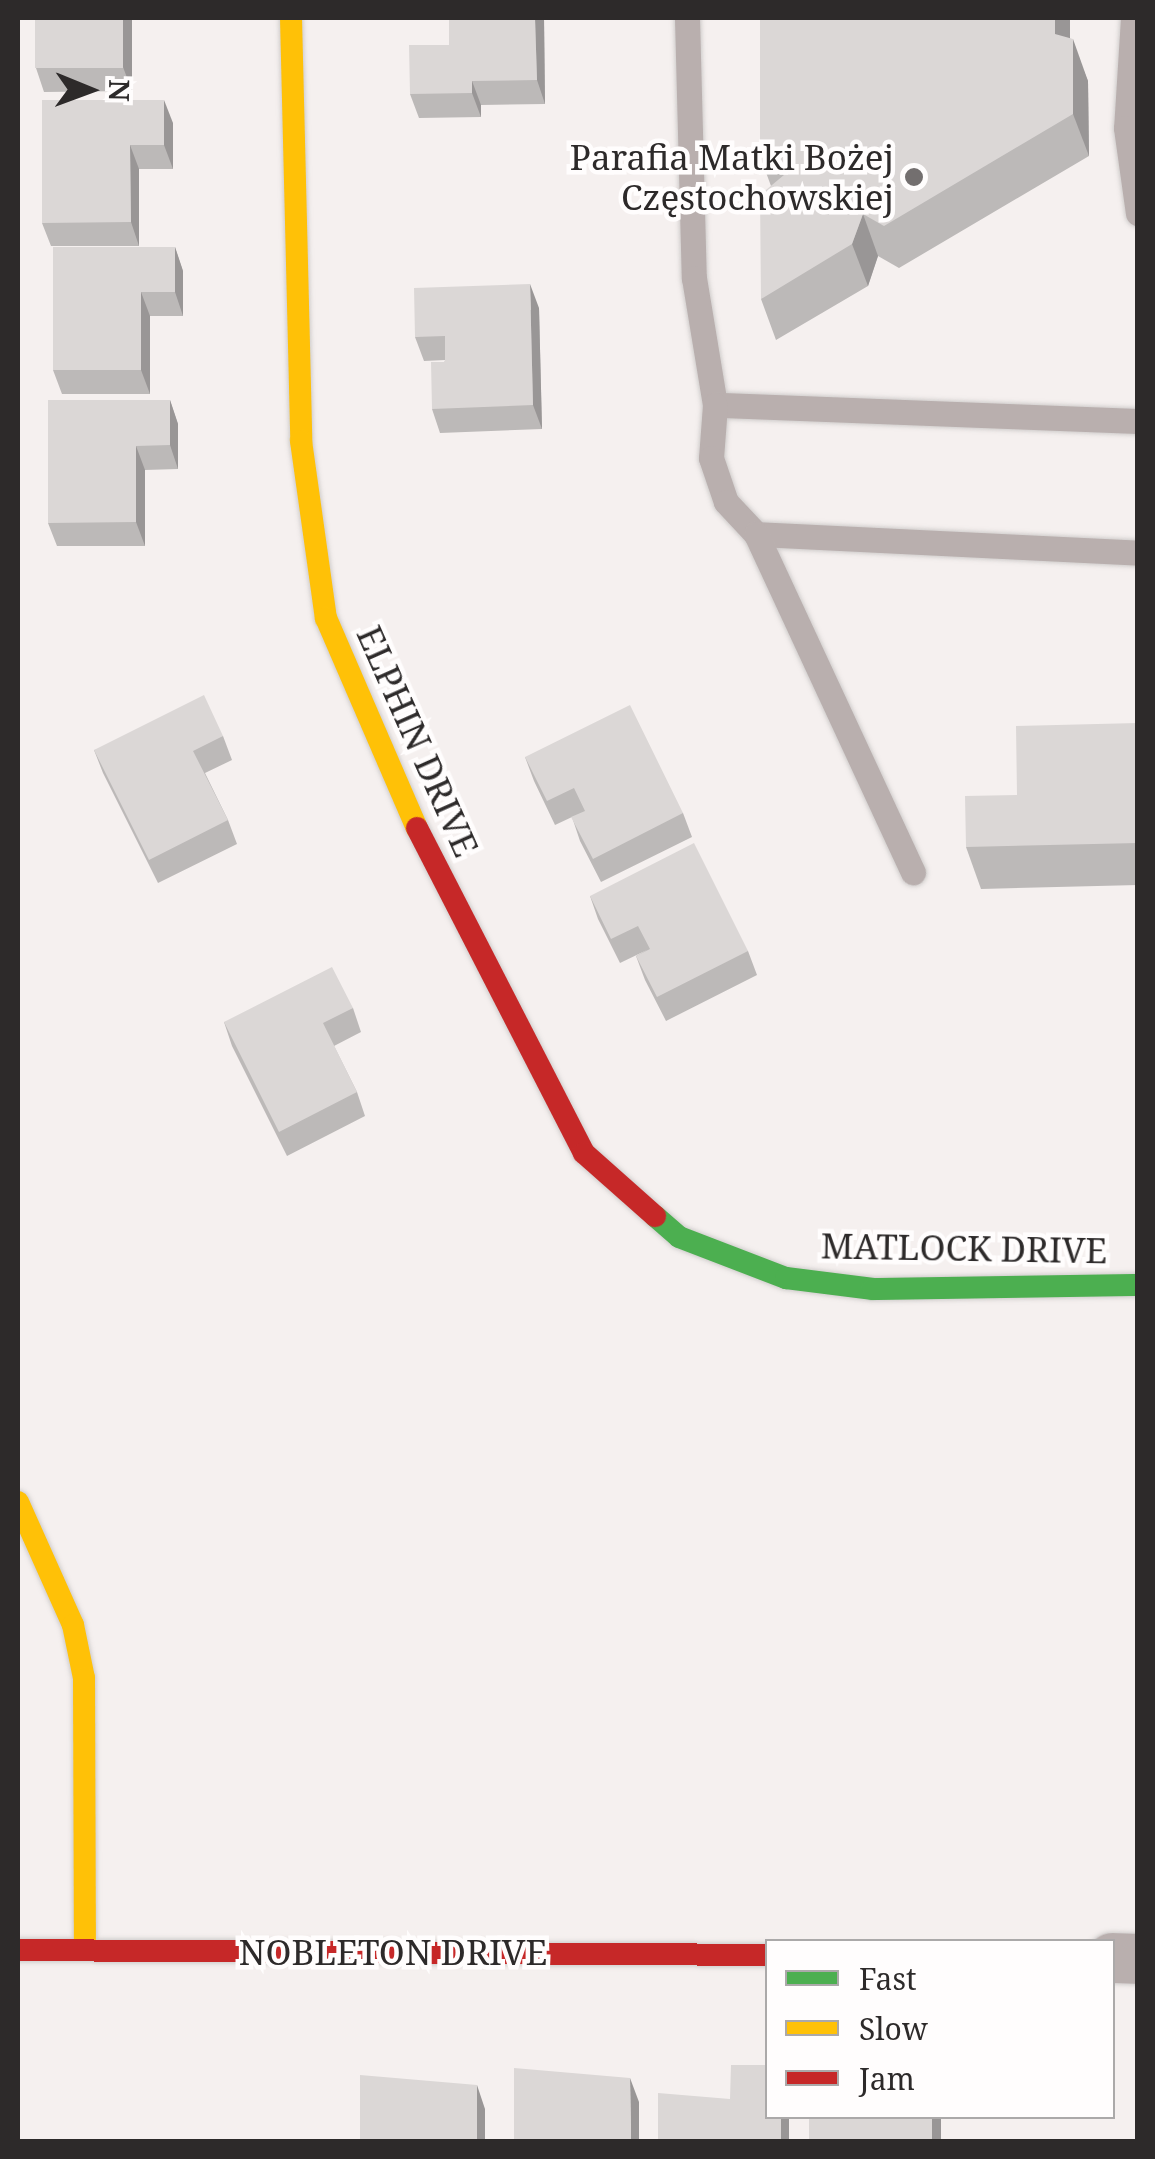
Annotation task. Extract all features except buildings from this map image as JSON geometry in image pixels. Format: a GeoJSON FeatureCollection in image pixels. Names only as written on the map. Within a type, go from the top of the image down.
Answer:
{"type":"FeatureCollection","features":[{"type":"Feature","properties":{"kind":"street","name":"ELPHIN DRIVE"},"geometry":{"type":"LineString","coordinates":[[292,18],[301,440],[326,618],[388,773],[564,1122],[608,1183],[678,1237]]}},
{"type":"Feature","properties":{"kind":"street","name":"MATLOCK DRIVE"},"geometry":{"type":"LineString","coordinates":[[678,1237],[728,1261],[838,1286],[1138,1285]]}},
{"type":"Feature","properties":{"kind":"street"},"geometry":{"type":"LineString","coordinates":[[18,1502],[73,1625],[84,1678],[86,1950]]}},
{"type":"Feature","properties":{"kind":"street","name":"NOBLETON DRIVE"},"geometry":{"type":"LineString","coordinates":[[18,1950],[765,1956]]}},
{"type":"Feature","properties":{"kind":"lane"},"geometry":{"type":"LineString","coordinates":[[687,18],[694,278],[715,405],[711,458],[726,502],[756,534],[913,872]]}},
{"type":"Feature","properties":{"kind":"lane"},"geometry":{"type":"LineString","coordinates":[[1133,18],[1136,207]]}},
{"type":"Feature","properties":{"kind":"lane"},"geometry":{"type":"LineString","coordinates":[[715,405],[1138,421]]}},
{"type":"Feature","properties":{"kind":"lane"},"geometry":{"type":"LineString","coordinates":[[756,534],[1138,553]]}},
{"type":"Feature","properties":{"kind":"traffic: fast"},"geometry":{"type":"LineString","coordinates":[[655,1216],[679,1237],[786,1278],[873,1289],[1138,1285]]}},
{"type":"Feature","properties":{"kind":"traffic: slow"},"geometry":{"type":"LineString","coordinates":[[291,18],[301,441],[326,618],[417,828]]}},
{"type":"Feature","properties":{"kind":"traffic: slow"},"geometry":{"type":"LineString","coordinates":[[18,1502],[73,1625],[84,1678],[85,1950]]}},
{"type":"Feature","properties":{"kind":"traffic: jam"},"geometry":{"type":"LineString","coordinates":[[417,828],[584,1153],[655,1216]]}},
{"type":"Feature","properties":{"kind":"traffic: jam"},"geometry":{"type":"LineString","coordinates":[[18,1950],[765,1955]]}},
{"type":"Feature","properties":{"kind":"place","name":"Parafia Matki Bożej Częstochowskiej"},"geometry":{"type":"Point","coordinates":[914,177]}}]}
